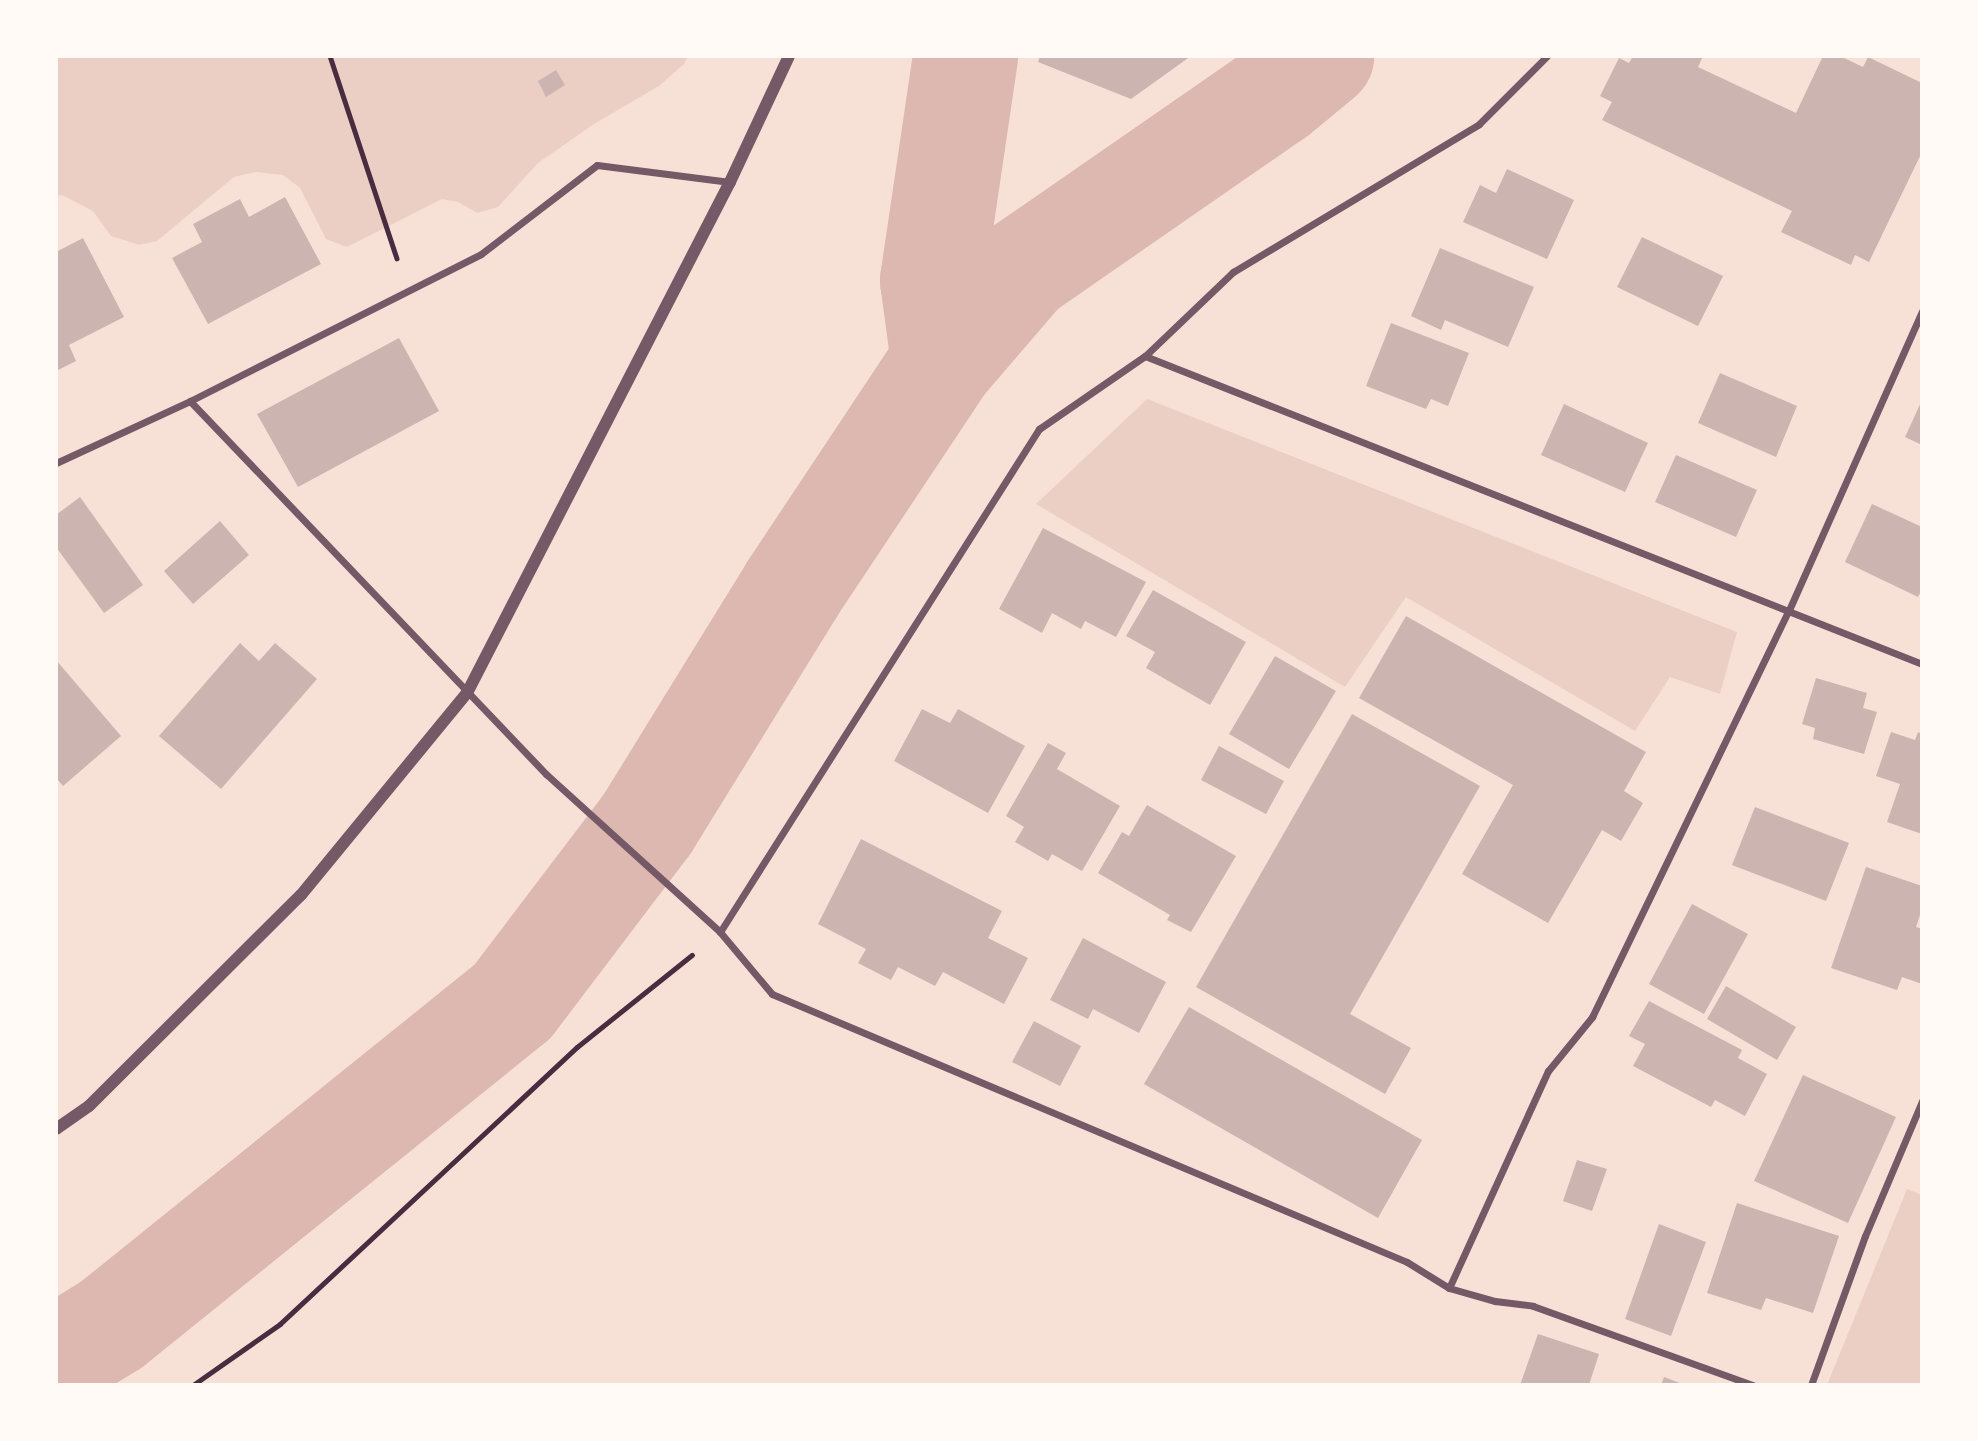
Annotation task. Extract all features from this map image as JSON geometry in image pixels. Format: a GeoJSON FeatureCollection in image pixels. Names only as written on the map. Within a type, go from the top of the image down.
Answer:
{"type":"FeatureCollection","features":[{"type":"Feature","properties":{"kind":"street"},"geometry":{"type":"LineString","coordinates":[[56,1129],[89,1106],[300,895],[467,694],[730,182],[789,56]]}},
{"type":"Feature","properties":{"kind":"street"},"geometry":{"type":"LineString","coordinates":[[720,932],[1039,429],[1145,356],[1233,272],[1479,124],[1547,56]]}},
{"type":"Feature","properties":{"kind":"street"},"geometry":{"type":"LineString","coordinates":[[56,463],[190,401],[481,254],[597,166],[730,182]]}},
{"type":"Feature","properties":{"kind":"street"},"geometry":{"type":"LineString","coordinates":[[1449,1288],[1548,1071],[1592,1017],[1788,610],[1922,311]]}},
{"type":"Feature","properties":{"kind":"street"},"geometry":{"type":"LineString","coordinates":[[1145,356],[1922,664]]}},
{"type":"Feature","properties":{"kind":"street"},"geometry":{"type":"LineString","coordinates":[[190,401],[467,694],[546,774],[720,932],[772,994],[1407,1262],[1449,1288],[1495,1301],[1533,1306],[1753,1385]]}},
{"type":"Feature","properties":{"kind":"street"},"geometry":{"type":"LineString","coordinates":[[1811,1385],[1865,1236],[1922,1101]]}},
{"type":"Feature","properties":{"kind":"path"},"geometry":{"type":"LineString","coordinates":[[330,56],[390,238]]}},
{"type":"Feature","properties":{"kind":"path"},"geometry":{"type":"LineString","coordinates":[[193,1385],[280,1324],[576,1047],[720,932]]}},
{"type":"Feature","properties":{"kind":"shaded area"},"geometry":{"type":"Polygon","coordinates":[[[56,56],[688,56],[684,64],[659,86],[594,124],[538,163],[498,207],[477,213],[458,202],[442,199],[347,247],[326,239],[300,188],[283,175],[256,172],[234,177],[157,241],[139,245],[111,236],[93,211],[62,195],[56,196],[56,56]]]}},
{"type":"Feature","properties":{"kind":"shaded area"},"geometry":{"type":"Polygon","coordinates":[[[1147,399],[1737,632],[1720,694],[1670,677],[1635,731],[1406,597],[1345,687],[1036,504],[1147,399]]]}},
{"type":"Feature","properties":{"kind":"shaded area"},"geometry":{"type":"Polygon","coordinates":[[[1907,1189],[1922,1195],[1922,1385],[1827,1385],[1907,1189]]]}},
{"type":"Feature","properties":{"kind":"building"},"geometry":{"type":"Polygon","coordinates":[[[1040,56],[1191,56],[1131,99],[1038,62],[1040,56]]]}},
{"type":"Feature","properties":{"kind":"building"},"geometry":{"type":"Polygon","coordinates":[[[1633,56],[1703,56],[1698,67],[1796,113],[1823,56],[1840,56],[1863,67],[1868,57],[1922,83],[1922,152],[1869,262],[1855,255],[1851,265],[1781,232],[1792,211],[1602,120],[1612,102],[1600,96],[1619,58],[1629,63],[1633,56]]]}},
{"type":"Feature","properties":{"kind":"building"},"geometry":{"type":"Polygon","coordinates":[[[556,70],[565,85],[546,97],[538,81],[556,70]]]}},
{"type":"Feature","properties":{"kind":"building"},"geometry":{"type":"Polygon","coordinates":[[[1507,169],[1574,200],[1547,259],[1463,222],[1480,185],[1496,193],[1507,169]]]}},
{"type":"Feature","properties":{"kind":"building"},"geometry":{"type":"Polygon","coordinates":[[[285,197],[321,264],[208,324],[172,258],[202,242],[193,224],[240,199],[249,217],[285,197]]]}},
{"type":"Feature","properties":{"kind":"building"},"geometry":{"type":"Polygon","coordinates":[[[1642,237],[1723,276],[1698,326],[1617,287],[1642,237]]]}},
{"type":"Feature","properties":{"kind":"building"},"geometry":{"type":"Polygon","coordinates":[[[83,238],[124,317],[69,345],[76,361],[56,371],[56,252],[83,238]]]}},
{"type":"Feature","properties":{"kind":"building"},"geometry":{"type":"Polygon","coordinates":[[[1440,248],[1534,287],[1508,347],[1445,320],[1441,330],[1411,316],[1440,248]]]}},
{"type":"Feature","properties":{"kind":"building"},"geometry":{"type":"Polygon","coordinates":[[[1391,323],[1469,353],[1448,406],[1431,399],[1426,409],[1366,386],[1391,323]]]}},
{"type":"Feature","properties":{"kind":"building"},"geometry":{"type":"Polygon","coordinates":[[[399,338],[439,411],[298,487],[257,414],[399,338]]]}},
{"type":"Feature","properties":{"kind":"building"},"geometry":{"type":"Polygon","coordinates":[[[1720,373],[1797,406],[1776,457],[1698,423],[1720,373]]]}},
{"type":"Feature","properties":{"kind":"building"},"geometry":{"type":"Polygon","coordinates":[[[1922,400],[1922,445],[1905,437],[1922,400]]]}},
{"type":"Feature","properties":{"kind":"building"},"geometry":{"type":"Polygon","coordinates":[[[1564,404],[1648,443],[1625,492],[1541,455],[1564,404]]]}},
{"type":"Feature","properties":{"kind":"building"},"geometry":{"type":"Polygon","coordinates":[[[1676,455],[1757,490],[1736,537],[1655,502],[1676,455]]]}},
{"type":"Feature","properties":{"kind":"building"},"geometry":{"type":"Polygon","coordinates":[[[80,497],[143,585],[104,613],[56,547],[56,515],[80,497]]]}},
{"type":"Feature","properties":{"kind":"building"},"geometry":{"type":"Polygon","coordinates":[[[1872,504],[1922,527],[1922,589],[1918,597],[1845,562],[1872,504]]]}},
{"type":"Feature","properties":{"kind":"building"},"geometry":{"type":"Polygon","coordinates":[[[220,521],[249,555],[193,604],[164,571],[220,521]]]}},
{"type":"Feature","properties":{"kind":"building"},"geometry":{"type":"Polygon","coordinates":[[[1043,528],[1146,582],[1116,637],[1085,621],[1081,629],[1052,613],[1042,633],[999,609],[1043,528]]]}},
{"type":"Feature","properties":{"kind":"building"},"geometry":{"type":"Polygon","coordinates":[[[1153,590],[1246,642],[1210,705],[1146,668],[1155,652],[1126,636],[1153,590]]]}},
{"type":"Feature","properties":{"kind":"building"},"geometry":{"type":"Polygon","coordinates":[[[1406,616],[1646,752],[1624,791],[1643,803],[1621,841],[1602,830],[1548,923],[1462,874],[1513,785],[1359,698],[1406,616]]]}},
{"type":"Feature","properties":{"kind":"building"},"geometry":{"type":"Polygon","coordinates":[[[240,643],[259,661],[275,643],[317,679],[221,789],[159,736],[240,643]]]}},
{"type":"Feature","properties":{"kind":"building"},"geometry":{"type":"Polygon","coordinates":[[[1275,656],[1336,691],[1289,769],[1229,734],[1275,656]]]}},
{"type":"Feature","properties":{"kind":"building"},"geometry":{"type":"Polygon","coordinates":[[[56,660],[121,736],[63,786],[56,778],[56,660]]]}},
{"type":"Feature","properties":{"kind":"building"},"geometry":{"type":"Polygon","coordinates":[[[1816,678],[1867,693],[1863,708],[1877,712],[1864,754],[1813,739],[1815,728],[1802,724],[1816,678]]]}},
{"type":"Feature","properties":{"kind":"building"},"geometry":{"type":"Polygon","coordinates":[[[922,709],[950,723],[958,709],[1025,746],[988,813],[894,761],[922,709]]]}},
{"type":"Feature","properties":{"kind":"building"},"geometry":{"type":"Polygon","coordinates":[[[1352,714],[1480,786],[1350,1014],[1411,1048],[1385,1094],[1196,987],[1352,714]]]}},
{"type":"Feature","properties":{"kind":"building"},"geometry":{"type":"Polygon","coordinates":[[[1891,732],[1915,740],[1918,732],[1922,734],[1922,834],[1887,822],[1900,784],[1876,776],[1891,732]]]}},
{"type":"Feature","properties":{"kind":"building"},"geometry":{"type":"Polygon","coordinates":[[[1048,743],[1066,753],[1057,769],[1120,806],[1082,871],[1052,854],[1048,861],[1015,842],[1024,827],[1006,816],[1048,743]]]}},
{"type":"Feature","properties":{"kind":"building"},"geometry":{"type":"Polygon","coordinates":[[[1219,746],[1284,781],[1266,814],[1201,780],[1219,746]]]}},
{"type":"Feature","properties":{"kind":"building"},"geometry":{"type":"Polygon","coordinates":[[[1147,805],[1236,856],[1191,932],[1167,920],[1170,915],[1098,873],[1122,832],[1129,836],[1147,805]]]}},
{"type":"Feature","properties":{"kind":"building"},"geometry":{"type":"Polygon","coordinates":[[[1755,807],[1849,843],[1826,901],[1732,865],[1755,807]]]}},
{"type":"Feature","properties":{"kind":"building"},"geometry":{"type":"Polygon","coordinates":[[[861,839],[1002,911],[988,938],[1028,958],[1004,1004],[943,972],[935,986],[898,967],[891,980],[858,963],[866,949],[818,924],[861,839]]]}},
{"type":"Feature","properties":{"kind":"building"},"geometry":{"type":"Polygon","coordinates":[[[1866,867],[1922,886],[1922,909],[1916,927],[1922,929],[1922,984],[1902,977],[1897,990],[1831,968],[1866,867]]]}},
{"type":"Feature","properties":{"kind":"building"},"geometry":{"type":"Polygon","coordinates":[[[1692,904],[1748,934],[1704,1014],[1649,984],[1692,904]]]}},
{"type":"Feature","properties":{"kind":"building"},"geometry":{"type":"Polygon","coordinates":[[[1083,938],[1166,982],[1139,1033],[1093,1009],[1088,1019],[1050,1000],[1083,938]]]}},
{"type":"Feature","properties":{"kind":"building"},"geometry":{"type":"Polygon","coordinates":[[[1726,986],[1796,1027],[1777,1060],[1707,1019],[1726,986]]]}},
{"type":"Feature","properties":{"kind":"building"},"geometry":{"type":"Polygon","coordinates":[[[1649,1001],[1742,1050],[1738,1058],[1767,1074],[1745,1116],[1715,1100],[1711,1107],[1633,1066],[1645,1044],[1629,1036],[1649,1001]]]}},
{"type":"Feature","properties":{"kind":"building"},"geometry":{"type":"Polygon","coordinates":[[[1189,1007],[1422,1140],[1378,1218],[1144,1084],[1189,1007]]]}},
{"type":"Feature","properties":{"kind":"building"},"geometry":{"type":"Polygon","coordinates":[[[1034,1021],[1081,1046],[1060,1086],[1012,1062],[1034,1021]]]}},
{"type":"Feature","properties":{"kind":"building"},"geometry":{"type":"Polygon","coordinates":[[[1803,1075],[1896,1117],[1848,1223],[1754,1181],[1803,1075]]]}},
{"type":"Feature","properties":{"kind":"building"},"geometry":{"type":"Polygon","coordinates":[[[1577,1160],[1607,1169],[1592,1211],[1563,1201],[1577,1160]]]}},
{"type":"Feature","properties":{"kind":"building"},"geometry":{"type":"Polygon","coordinates":[[[1737,1203],[1839,1236],[1813,1313],[1766,1298],[1761,1310],[1707,1293],[1737,1203]]]}},
{"type":"Feature","properties":{"kind":"building"},"geometry":{"type":"Polygon","coordinates":[[[1659,1224],[1706,1242],[1671,1336],[1625,1319],[1659,1224]]]}},
{"type":"Feature","properties":{"kind":"building"},"geometry":{"type":"Polygon","coordinates":[[[1538,1334],[1599,1354],[1589,1385],[1520,1385],[1538,1334]]]}},
{"type":"Feature","properties":{"kind":"building"},"geometry":{"type":"Polygon","coordinates":[[[1664,1377],[1685,1385],[1661,1385],[1664,1377]]]}},
{"type":"Feature","properties":{"kind":"waterway"},"geometry":{"type":"LineString","coordinates":[[943,361],[932,280],[965,56]]}},
{"type":"Feature","properties":{"kind":"waterway"},"geometry":{"type":"LineString","coordinates":[[56,1358],[111,1324],[512,1001],[647,823],[792,588],[943,361],[1022,269],[1275,94],[1321,56]]}}]}
